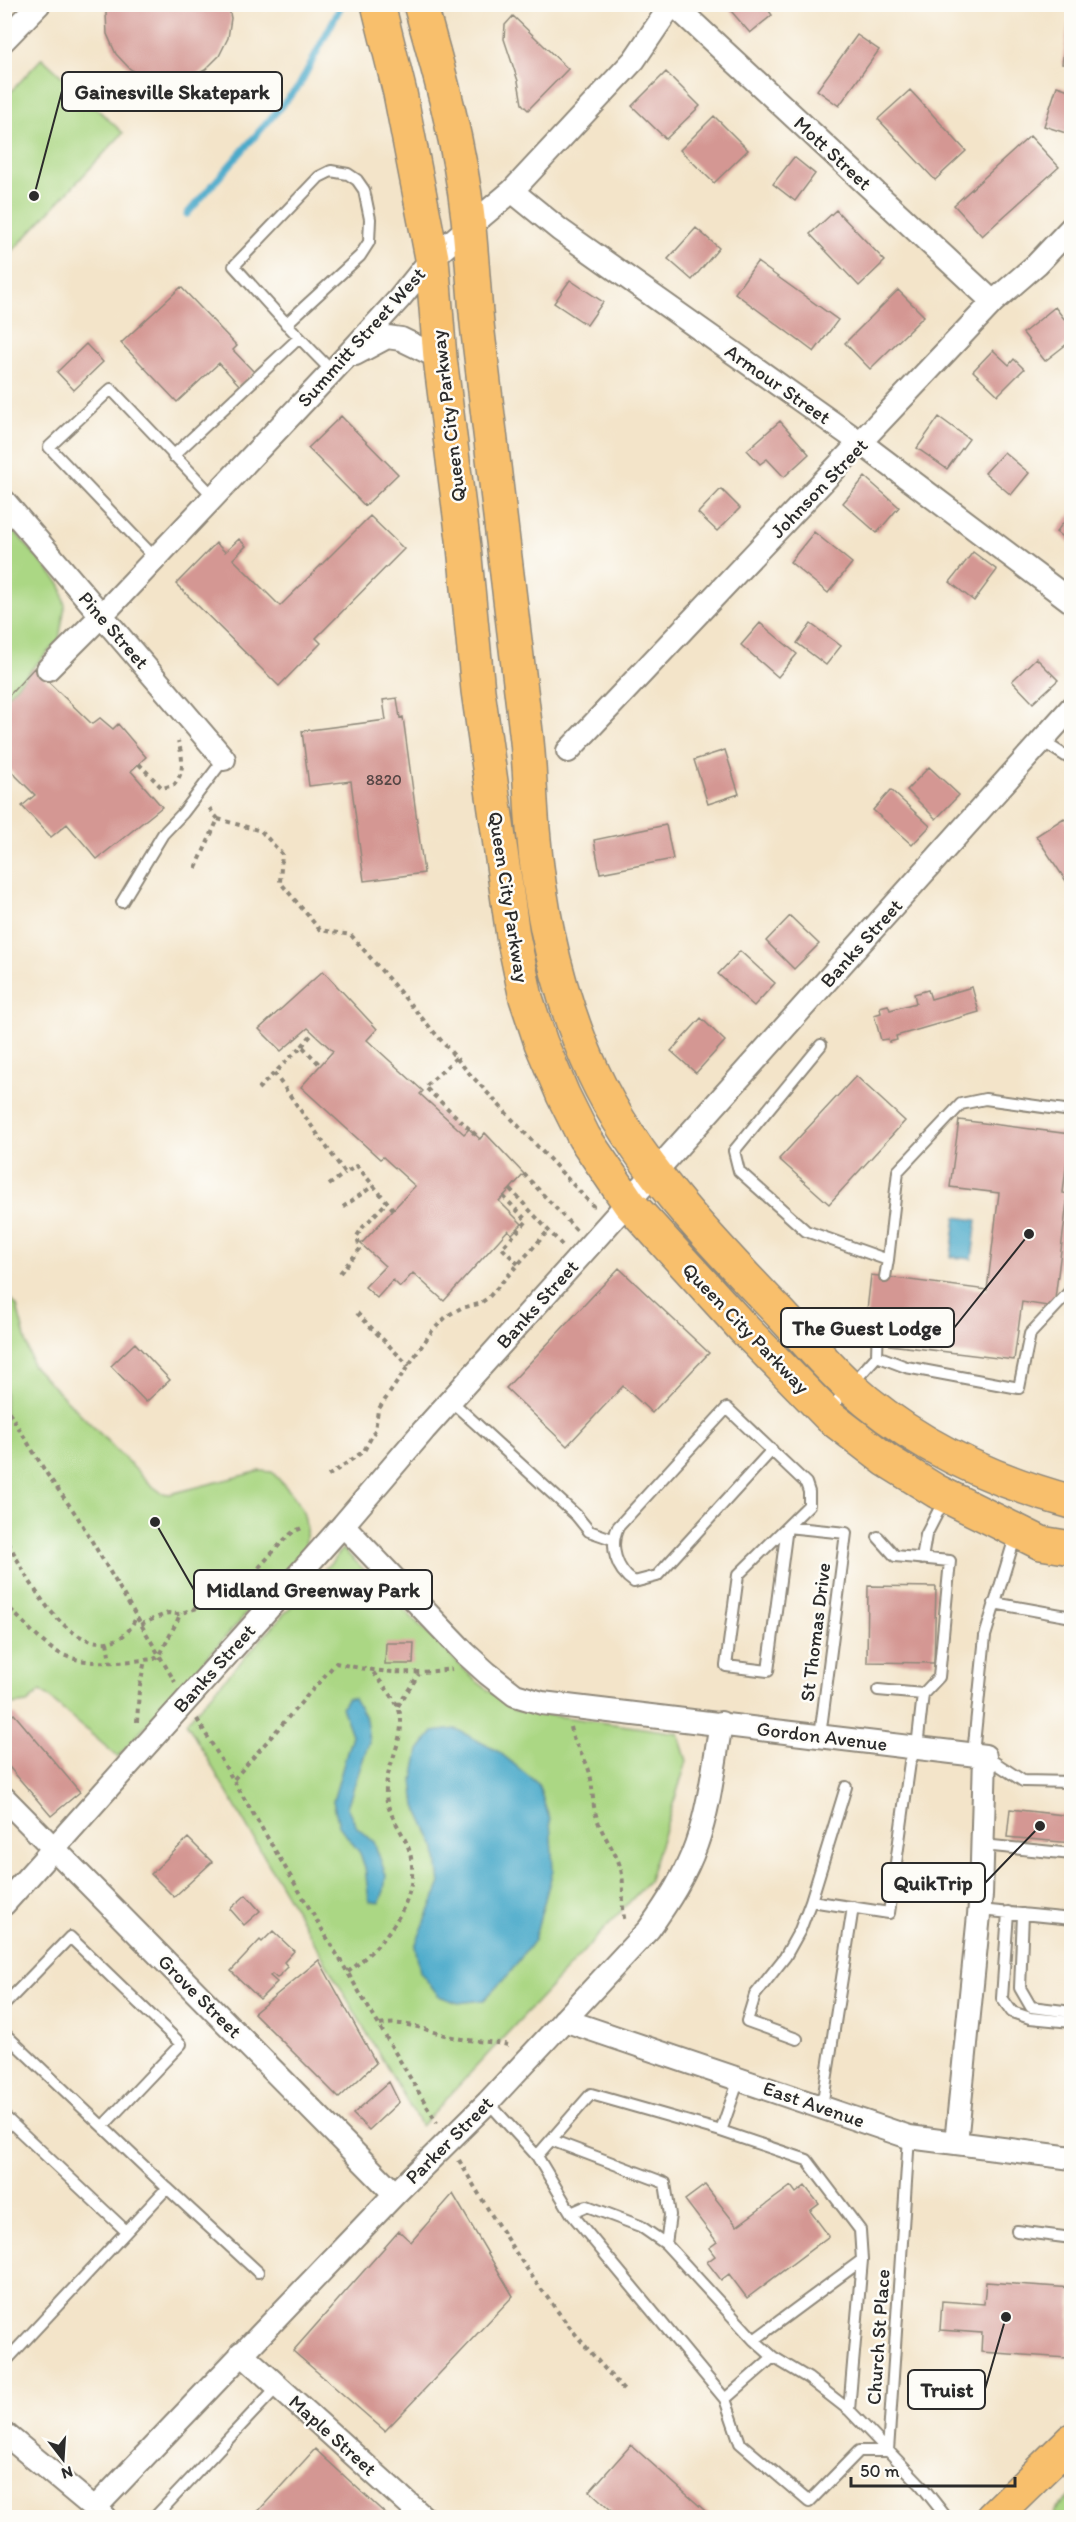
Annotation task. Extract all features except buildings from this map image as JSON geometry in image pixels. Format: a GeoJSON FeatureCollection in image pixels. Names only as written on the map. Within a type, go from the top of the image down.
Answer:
{"type":"FeatureCollection","features":[{"type":"Feature","properties":{"kind":"main road","name":"Queen City Parkway"},"geometry":{"type":"LineString","coordinates":[[378,4],[400,93],[432,258],[440,358],[464,547],[478,691],[500,851],[513,936],[526,998],[541,1043],[584,1137],[629,1203],[744,1329],[826,1413],[886,1460],[946,1496],[1041,1543],[1071,1548]]}},
{"type":"Feature","properties":{"kind":"main road","name":"Queen City Parkway"},"geometry":{"type":"LineString","coordinates":[[420,4],[443,81],[468,226],[476,322],[527,740],[533,833],[546,927],[570,1016],[594,1074],[655,1174],[759,1292],[849,1386],[911,1433],[970,1466],[1037,1493],[1071,1502]]}},
{"type":"Feature","properties":{"kind":"main road"},"geometry":{"type":"LineString","coordinates":[[992,2517],[1071,2440]]}},
{"type":"Feature","properties":{"kind":"street"},"geometry":{"type":"LineString","coordinates":[[4,40],[39,4]]}},
{"type":"Feature","properties":{"kind":"street","name":"Summitt Street West"},"geometry":{"type":"LineString","coordinates":[[48,669],[338,365],[399,299],[432,258],[512,191],[633,60],[673,4]]}},
{"type":"Feature","properties":{"kind":"street","name":"Mott Street"},"geometry":{"type":"LineString","coordinates":[[673,4],[993,303]]}},
{"type":"Feature","properties":{"kind":"street","name":"Armour Street"},"geometry":{"type":"LineString","coordinates":[[512,191],[560,230],[861,443],[1071,602]]}},
{"type":"Feature","properties":{"kind":"street","name":"Johnson Street"},"geometry":{"type":"LineString","coordinates":[[568,751],[993,303],[1037,264],[1071,227]]}},
{"type":"Feature","properties":{"kind":"street"},"geometry":{"type":"LineString","coordinates":[[338,365],[387,337],[401,339],[440,358]]}},
{"type":"Feature","properties":{"kind":"street","name":"Pine Street"},"geometry":{"type":"LineString","coordinates":[[4,501],[224,759]]}},
{"type":"Feature","properties":{"kind":"street","name":"Banks Street"},"geometry":{"type":"LineString","coordinates":[[4,1904],[343,1525],[450,1400],[655,1174],[1071,707]]}},
{"type":"Feature","properties":{"kind":"street","name":"Gordon Avenue"},"geometry":{"type":"LineString","coordinates":[[343,1525],[465,1653],[515,1695],[542,1703],[979,1755]]}},
{"type":"Feature","properties":{"kind":"street","name":"Parker Street"},"geometry":{"type":"LineString","coordinates":[[100,2513],[241,2353],[488,2102],[649,1929],[684,1874],[697,1844],[706,1812],[721,1723]]}},
{"type":"Feature","properties":{"kind":"street"},"geometry":{"type":"LineString","coordinates":[[956,2143],[980,1910],[983,1845],[979,1755]]}},
{"type":"Feature","properties":{"kind":"street","name":"Grove Street"},"geometry":{"type":"LineString","coordinates":[[4,1798],[395,2194]]}},
{"type":"Feature","properties":{"kind":"street","name":"East Avenue"},"geometry":{"type":"LineString","coordinates":[[564,2020],[909,2137],[1071,2158]]}},
{"type":"Feature","properties":{"kind":"street","name":"Maple Street"},"geometry":{"type":"LineString","coordinates":[[241,2353],[423,2517]]}},
{"type":"Feature","properties":{"kind":"street"},"geometry":{"type":"LineString","coordinates":[[4,2433],[100,2513]]}},
{"type":"Feature","properties":{"kind":"lane"},"geometry":{"type":"LineString","coordinates":[[286,324],[366,250],[370,232],[369,205],[364,190],[357,180],[348,174],[331,171],[319,177],[234,266],[286,324],[299,338],[338,365]]}},
{"type":"Feature","properties":{"kind":"lane"},"geometry":{"type":"LineString","coordinates":[[173,456],[299,338]]}},
{"type":"Feature","properties":{"kind":"lane"},"geometry":{"type":"LineString","coordinates":[[155,558],[49,447],[111,389],[213,496]]}},
{"type":"Feature","properties":{"kind":"lane"},"geometry":{"type":"LineString","coordinates":[[1042,741],[1071,760]]}},
{"type":"Feature","properties":{"kind":"lane"},"geometry":{"type":"LineString","coordinates":[[122,902],[163,834],[183,813],[224,759]]}},
{"type":"Feature","properties":{"kind":"lane"},"geometry":{"type":"LineString","coordinates":[[821,1045],[734,1151],[739,1172],[806,1231],[888,1260]]}},
{"type":"Feature","properties":{"kind":"lane"},"geometry":{"type":"LineString","coordinates":[[885,1277],[898,1171],[961,1104],[985,1099],[1071,1111]]}},
{"type":"Feature","properties":{"kind":"lane"},"geometry":{"type":"LineString","coordinates":[[877,1356],[906,1367],[1019,1388],[1030,1334],[1071,1289]]}},
{"type":"Feature","properties":{"kind":"lane"},"geometry":{"type":"LineString","coordinates":[[826,1413],[877,1356],[878,1321]]}},
{"type":"Feature","properties":{"kind":"lane"},"geometry":{"type":"LineString","coordinates":[[450,1400],[576,1515],[589,1531],[612,1539]]}},
{"type":"Feature","properties":{"kind":"lane"},"geometry":{"type":"LineString","coordinates":[[772,1450],[657,1576],[634,1582],[626,1577],[614,1554],[612,1539],[618,1527],[728,1408],[772,1450],[806,1483],[809,1492],[809,1504],[738,1575],[726,1666],[768,1671],[787,1527]]}},
{"type":"Feature","properties":{"kind":"lane"},"geometry":{"type":"LineString","coordinates":[[922,1558],[926,1535],[946,1496]]}},
{"type":"Feature","properties":{"kind":"lane","name":"St Thomas Drive"},"geometry":{"type":"LineString","coordinates":[[787,1527],[846,1533],[820,1736]]}},
{"type":"Feature","properties":{"kind":"lane"},"geometry":{"type":"LineString","coordinates":[[1017,1531],[985,1636],[979,1755],[1023,1781],[1071,1782]]}},
{"type":"Feature","properties":{"kind":"lane"},"geometry":{"type":"LineString","coordinates":[[811,1901],[889,1913],[910,1762],[917,1747],[923,1694],[939,1677],[950,1561],[895,1556],[878,1537]]}},
{"type":"Feature","properties":{"kind":"lane"},"geometry":{"type":"LineString","coordinates":[[994,1604],[1071,1617]]}},
{"type":"Feature","properties":{"kind":"lane"},"geometry":{"type":"LineString","coordinates":[[878,1690],[923,1694]]}},
{"type":"Feature","properties":{"kind":"lane"},"geometry":{"type":"LineString","coordinates":[[797,2039],[747,2021],[756,1995],[785,1957],[800,1930],[846,1787]]}},
{"type":"Feature","properties":{"kind":"lane"},"geometry":{"type":"LineString","coordinates":[[983,1845],[1071,1854]]}},
{"type":"Feature","properties":{"kind":"lane"},"geometry":{"type":"LineString","coordinates":[[822,2107],[853,1907]]}},
{"type":"Feature","properties":{"kind":"lane"},"geometry":{"type":"LineString","coordinates":[[980,1910],[1071,1919]]}},
{"type":"Feature","properties":{"kind":"lane"},"geometry":{"type":"LineString","coordinates":[[1008,1912],[1002,1998],[1012,2012],[1030,2018],[1071,2022]]}},
{"type":"Feature","properties":{"kind":"lane"},"geometry":{"type":"LineString","coordinates":[[1023,1914],[1020,1988],[1031,2007],[1071,2012]]}},
{"type":"Feature","properties":{"kind":"lane"},"geometry":{"type":"LineString","coordinates":[[4,2005],[70,1937],[181,2044],[103,2126]]}},
{"type":"Feature","properties":{"kind":"lane"},"geometry":{"type":"LineString","coordinates":[[4,2033],[258,2272]]}},
{"type":"Feature","properties":{"kind":"lane"},"geometry":{"type":"LineString","coordinates":[[721,2131],[739,2079]]}},
{"type":"Feature","properties":{"kind":"lane"},"geometry":{"type":"LineString","coordinates":[[537,2157],[591,2094],[721,2131],[807,2160],[860,2230],[862,2260],[849,2410]]}},
{"type":"Feature","properties":{"kind":"lane"},"geometry":{"type":"LineString","coordinates":[[488,2102],[537,2157],[571,2213],[725,2399],[740,2443],[809,2502],[859,2451],[888,2451]]}},
{"type":"Feature","properties":{"kind":"lane"},"geometry":{"type":"LineString","coordinates":[[4,2116],[126,2231]]}},
{"type":"Feature","properties":{"kind":"lane","name":"Church St Place"},"geometry":{"type":"LineString","coordinates":[[888,2451],[909,2137]]}},
{"type":"Feature","properties":{"kind":"lane"},"geometry":{"type":"LineString","coordinates":[[551,2140],[665,2183],[670,2215],[666,2244]]}},
{"type":"Feature","properties":{"kind":"lane"},"geometry":{"type":"LineString","coordinates":[[4,2363],[168,2188]]}},
{"type":"Feature","properties":{"kind":"lane"},"geometry":{"type":"LineString","coordinates":[[571,2213],[587,2206],[640,2226],[666,2244],[754,2340],[774,2357],[808,2378],[849,2410],[921,2485],[946,2517]]}},
{"type":"Feature","properties":{"kind":"lane"},"geometry":{"type":"LineString","coordinates":[[1017,2231],[1071,2238]]}},
{"type":"Feature","properties":{"kind":"lane"},"geometry":{"type":"LineString","coordinates":[[754,2340],[862,2260]]}},
{"type":"Feature","properties":{"kind":"lane"},"geometry":{"type":"LineString","coordinates":[[725,2399],[774,2357]]}},
{"type":"Feature","properties":{"kind":"lane"},"geometry":{"type":"LineString","coordinates":[[154,2517],[279,2385]]}},
{"type":"Feature","properties":{"kind":"path"},"geometry":{"type":"LineString","coordinates":[[139,764],[162,788],[174,786],[182,771],[182,754],[177,737]]}},
{"type":"Feature","properties":{"kind":"path"},"geometry":{"type":"LineString","coordinates":[[218,819],[261,831],[282,854],[280,882],[320,930],[351,935],[456,1058],[593,1206],[591,1216]]}},
{"type":"Feature","properties":{"kind":"path"},"geometry":{"type":"LineString","coordinates":[[258,1089],[314,1033]]}},
{"type":"Feature","properties":{"kind":"path"},"geometry":{"type":"LineString","coordinates":[[302,1046],[320,1065]]}},
{"type":"Feature","properties":{"kind":"path"},"geometry":{"type":"LineString","coordinates":[[456,1058],[425,1087],[480,1139]]}},
{"type":"Feature","properties":{"kind":"path"},"geometry":{"type":"LineString","coordinates":[[274,1073],[345,1173]]}},
{"type":"Feature","properties":{"kind":"path"},"geometry":{"type":"LineString","coordinates":[[329,1185],[357,1166],[393,1209]]}},
{"type":"Feature","properties":{"kind":"path"},"geometry":{"type":"LineString","coordinates":[[524,1174],[577,1231]]}},
{"type":"Feature","properties":{"kind":"path"},"geometry":{"type":"LineString","coordinates":[[343,1207],[373,1186]]}},
{"type":"Feature","properties":{"kind":"path"},"geometry":{"type":"LineString","coordinates":[[510,1189],[563,1247],[584,1224]]}},
{"type":"Feature","properties":{"kind":"path"},"geometry":{"type":"LineString","coordinates":[[503,1196],[527,1221],[502,1248],[518,1264]]}},
{"type":"Feature","properties":{"kind":"path"},"geometry":{"type":"LineString","coordinates":[[340,1273],[360,1250],[357,1236],[387,1202]]}},
{"type":"Feature","properties":{"kind":"path"},"geometry":{"type":"LineString","coordinates":[[328,1476],[364,1451],[375,1430],[378,1410],[432,1331],[447,1316],[462,1308],[479,1304],[488,1298],[548,1231]]}},
{"type":"Feature","properties":{"kind":"path"},"geometry":{"type":"LineString","coordinates":[[357,1313],[409,1366]]}},
{"type":"Feature","properties":{"kind":"path"},"geometry":{"type":"LineString","coordinates":[[4,1404],[47,1474],[77,1515],[179,1688]]}},
{"type":"Feature","properties":{"kind":"path"},"geometry":{"type":"LineString","coordinates":[[141,1624],[168,1613],[181,1613],[227,1599],[253,1575],[283,1541],[293,1532],[304,1527]]}},
{"type":"Feature","properties":{"kind":"path"},"geometry":{"type":"LineString","coordinates":[[4,1535],[35,1591],[67,1626],[92,1641],[107,1642],[125,1636],[137,1617]]}},
{"type":"Feature","properties":{"kind":"path"},"geometry":{"type":"LineString","coordinates":[[4,1603],[51,1648],[81,1661],[154,1659],[160,1655],[181,1613]]}},
{"type":"Feature","properties":{"kind":"path"},"geometry":{"type":"LineString","coordinates":[[107,1642],[110,1661]]}},
{"type":"Feature","properties":{"kind":"path"},"geometry":{"type":"LineString","coordinates":[[144,1666],[145,1660]]}},
{"type":"Feature","properties":{"kind":"path"},"geometry":{"type":"LineString","coordinates":[[234,1779],[336,1663],[373,1672],[420,1674],[453,1669]]}},
{"type":"Feature","properties":{"kind":"path"},"geometry":{"type":"LineString","coordinates":[[348,1972],[370,1954],[391,1928],[408,1898],[412,1873],[410,1852],[391,1815],[386,1793],[390,1766],[401,1730],[398,1706],[373,1672]]}},
{"type":"Feature","properties":{"kind":"path"},"geometry":{"type":"LineString","coordinates":[[398,1706],[420,1674]]}},
{"type":"Feature","properties":{"kind":"path"},"geometry":{"type":"LineString","coordinates":[[192,1710],[439,2126]]}},
{"type":"Feature","properties":{"kind":"path"},"geometry":{"type":"LineString","coordinates":[[570,1726],[576,1748],[587,1764],[591,1776],[595,1812],[600,1827],[620,1865],[623,1880],[621,1908],[625,1922]]}},
{"type":"Feature","properties":{"kind":"path"},"geometry":{"type":"LineString","coordinates":[[380,2025],[406,2023],[460,2039],[487,2040],[508,2044]]}},
{"type":"Feature","properties":{"kind":"path"},"geometry":{"type":"LineString","coordinates":[[456,2156],[494,2219],[568,2326],[626,2393]]}},
{"type":"Feature","properties":{"kind":"green space"},"geometry":{"type":"Polygon","coordinates":[[[42,58],[123,133],[5,259],[5,98],[42,58]]]}},
{"type":"Feature","properties":{"kind":"green space"},"geometry":{"type":"Polygon","coordinates":[[[4,519],[61,585],[65,606],[59,640],[5,698],[4,519]]]}},
{"type":"Feature","properties":{"kind":"green space"},"geometry":{"type":"Polygon","coordinates":[[[5,1293],[17,1306],[32,1365],[151,1485],[162,1493],[170,1494],[260,1471],[272,1472],[295,1497],[304,1514],[305,1548],[118,1757],[41,1691],[27,1703],[11,1705],[5,1713],[5,1293]]]}},
{"type":"Feature","properties":{"kind":"green space"},"geometry":{"type":"Polygon","coordinates":[[[343,1549],[475,1680],[514,1710],[678,1733],[687,1761],[648,1882],[421,2126],[186,1722],[343,1549]]]}},
{"type":"Feature","properties":{"kind":"green space"},"geometry":{"type":"Polygon","coordinates":[[[1071,2495],[1071,2517],[1053,2517],[1055,2511],[1071,2495]]]}},
{"type":"Feature","properties":{"kind":"water"},"geometry":{"type":"Polygon","coordinates":[[[956,1217],[977,1220],[972,1259],[951,1257],[956,1217]]]}},
{"type":"Feature","properties":{"kind":"water"},"geometry":{"type":"Polygon","coordinates":[[[347,1698],[354,1698],[366,1719],[369,1742],[347,1807],[357,1827],[374,1842],[386,1875],[384,1891],[379,1903],[369,1901],[365,1868],[360,1853],[339,1826],[333,1801],[352,1735],[342,1707],[347,1698]]]}},
{"type":"Feature","properties":{"kind":"water"},"geometry":{"type":"Polygon","coordinates":[[[456,1729],[499,1752],[538,1784],[550,1820],[553,1870],[534,1940],[509,1974],[484,2000],[458,2003],[439,1996],[420,1972],[415,1946],[440,1885],[436,1849],[416,1806],[413,1780],[419,1750],[433,1732],[456,1729]]]}},
{"type":"Feature","properties":{"kind":"waterway"},"geometry":{"type":"LineString","coordinates":[[187,214],[299,86],[342,4]]}},
{"type":"Feature","properties":{"kind":"place","name":"Gainesville Skatepark"},"geometry":{"type":"Point","coordinates":[34,196]}},
{"type":"Feature","properties":{"kind":"place","name":"The Guest Lodge"},"geometry":{"type":"Point","coordinates":[1029,1234]}},
{"type":"Feature","properties":{"kind":"place","name":"Midland Greenway Park"},"geometry":{"type":"Point","coordinates":[155,1522]}},
{"type":"Feature","properties":{"kind":"place","name":"QuikTrip"},"geometry":{"type":"Point","coordinates":[1040,1826]}},
{"type":"Feature","properties":{"kind":"place","name":"Truist"},"geometry":{"type":"Point","coordinates":[1006,2317]}}]}
